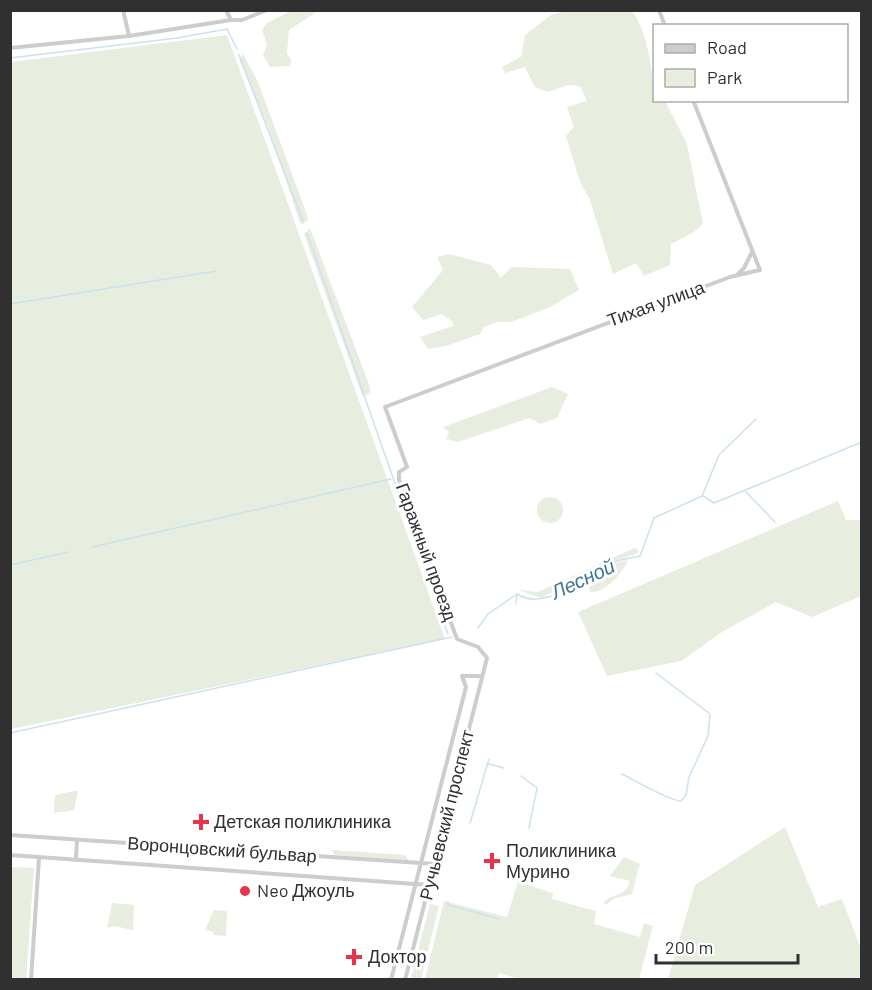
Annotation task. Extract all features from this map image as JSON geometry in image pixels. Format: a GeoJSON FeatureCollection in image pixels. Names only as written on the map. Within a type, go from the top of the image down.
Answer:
{"type":"FeatureCollection","features":[{"type":"Feature","properties":{"kind":"street"},"geometry":{"type":"LineString","coordinates":[[123,10],[129,36]]}},
{"type":"Feature","properties":{"kind":"street"},"geometry":{"type":"LineString","coordinates":[[226,10],[231,20]]}},
{"type":"Feature","properties":{"kind":"street"},"geometry":{"type":"LineString","coordinates":[[10,48],[129,36],[231,20],[238,21],[267,10]]}},
{"type":"Feature","properties":{"kind":"street","name":"Тихая улица"},"geometry":{"type":"LineString","coordinates":[[385,407],[390,402],[737,275],[759,270],[694,102]]}},
{"type":"Feature","properties":{"kind":"street"},"geometry":{"type":"LineString","coordinates":[[737,275],[747,263],[752,251]]}},
{"type":"Feature","properties":{"kind":"street","name":"Гаражный проезд"},"geometry":{"type":"LineString","coordinates":[[385,407],[407,467],[399,472],[399,480],[457,639],[484,651]]}},
{"type":"Feature","properties":{"kind":"street","name":"Ручьевский проспект"},"geometry":{"type":"LineString","coordinates":[[405,980],[487,658],[484,651]]}},
{"type":"Feature","properties":{"kind":"street"},"geometry":{"type":"LineString","coordinates":[[392,980],[466,687],[462,676],[473,674],[482,676]]}},
{"type":"Feature","properties":{"kind":"street","name":"Воронцовский бульвар"},"geometry":{"type":"LineString","coordinates":[[10,835],[435,864]]}},
{"type":"Feature","properties":{"kind":"street"},"geometry":{"type":"LineString","coordinates":[[76,860],[77,840]]}},
{"type":"Feature","properties":{"kind":"street","name":"Воронцовский бульвар"},"geometry":{"type":"LineString","coordinates":[[10,855],[429,885]]}},
{"type":"Feature","properties":{"kind":"street"},"geometry":{"type":"LineString","coordinates":[[31,980],[39,857]]}},
{"type":"Feature","properties":{"kind":"green space"},"geometry":{"type":"Polygon","coordinates":[[[293,10],[318,11],[289,30],[287,53],[291,60],[290,66],[270,67],[263,55],[267,45],[262,30],[267,23],[293,10]]]}},
{"type":"Feature","properties":{"kind":"green space"},"geometry":{"type":"Polygon","coordinates":[[[565,11],[632,11],[646,41],[653,79],[653,102],[666,102],[687,144],[703,224],[694,232],[671,244],[670,265],[644,276],[636,263],[613,274],[590,200],[580,182],[566,136],[574,127],[567,107],[587,101],[580,86],[568,85],[548,92],[535,87],[525,67],[505,73],[502,67],[521,57],[525,35],[551,15],[565,11]]]}},
{"type":"Feature","properties":{"kind":"green space"},"geometry":{"type":"Polygon","coordinates":[[[227,35],[445,639],[11,729],[11,62],[227,35]]]}},
{"type":"Feature","properties":{"kind":"green space"},"geometry":{"type":"Polygon","coordinates":[[[243,54],[258,82],[306,212],[308,220],[303,224],[300,223],[271,135],[239,59],[243,54]]]}},
{"type":"Feature","properties":{"kind":"green space"},"geometry":{"type":"Polygon","coordinates":[[[310,228],[370,387],[370,392],[366,396],[362,395],[304,234],[310,228]]]}},
{"type":"Feature","properties":{"kind":"green space"},"geometry":{"type":"Polygon","coordinates":[[[449,254],[491,265],[501,278],[511,267],[570,269],[579,290],[548,308],[511,322],[497,322],[484,327],[480,334],[446,346],[428,349],[420,337],[453,326],[453,322],[442,314],[423,320],[412,307],[443,270],[437,257],[449,254]]]}},
{"type":"Feature","properties":{"kind":"green space"},"geometry":{"type":"Polygon","coordinates":[[[552,387],[568,394],[557,418],[541,424],[529,418],[458,442],[446,439],[449,432],[443,427],[552,387]]]}},
{"type":"Feature","properties":{"kind":"green space"},"geometry":{"type":"Polygon","coordinates":[[[550,497],[559,501],[563,510],[559,519],[550,523],[541,519],[537,510],[541,501],[550,497]]]}},
{"type":"Feature","properties":{"kind":"green space"},"geometry":{"type":"Polygon","coordinates":[[[838,501],[846,520],[861,520],[861,596],[812,617],[776,602],[722,632],[681,661],[607,676],[578,612],[838,501]]]}},
{"type":"Feature","properties":{"kind":"green space"},"geometry":{"type":"Polygon","coordinates":[[[634,548],[638,549],[638,553],[607,564],[541,598],[518,590],[538,592],[634,548]]]}},
{"type":"Feature","properties":{"kind":"green space"},"geometry":{"type":"Polygon","coordinates":[[[628,560],[613,581],[602,589],[590,592],[588,584],[608,565],[628,560]]]}},
{"type":"Feature","properties":{"kind":"green space"},"geometry":{"type":"Polygon","coordinates":[[[78,791],[74,810],[54,813],[55,795],[78,791]]]}},
{"type":"Feature","properties":{"kind":"green space"},"geometry":{"type":"Polygon","coordinates":[[[785,827],[818,907],[842,899],[861,949],[861,979],[668,979],[695,885],[785,827]]]}},
{"type":"Feature","properties":{"kind":"green space"},"geometry":{"type":"Polygon","coordinates":[[[332,850],[405,855],[409,861],[334,855],[332,850]]]}},
{"type":"Feature","properties":{"kind":"green space"},"geometry":{"type":"Polygon","coordinates":[[[624,857],[640,864],[638,870],[633,869],[638,871],[636,878],[631,877],[636,879],[632,894],[613,899],[606,905],[603,903],[625,890],[630,881],[610,876],[624,857]]]}},
{"type":"Feature","properties":{"kind":"green space"},"geometry":{"type":"Polygon","coordinates":[[[10,867],[34,868],[26,979],[11,979],[10,867]]]}},
{"type":"Feature","properties":{"kind":"green space"},"geometry":{"type":"Polygon","coordinates":[[[518,882],[553,893],[552,899],[596,911],[594,924],[640,937],[644,923],[653,926],[639,979],[521,980],[499,973],[497,979],[425,979],[444,901],[507,917],[518,882]]]}},
{"type":"Feature","properties":{"kind":"green space"},"geometry":{"type":"Polygon","coordinates":[[[112,903],[134,905],[133,930],[114,926],[107,928],[112,903]]]}},
{"type":"Feature","properties":{"kind":"green space"},"geometry":{"type":"Polygon","coordinates":[[[430,904],[439,906],[421,979],[411,979],[430,904]]]}},
{"type":"Feature","properties":{"kind":"green space"},"geometry":{"type":"Polygon","coordinates":[[[214,910],[227,911],[226,936],[213,935],[214,932],[205,930],[214,910]]]}},
{"type":"Feature","properties":{"kind":"waterway"},"geometry":{"type":"LineString","coordinates":[[10,58],[177,38],[227,29],[237,49]]}},
{"type":"Feature","properties":{"kind":"waterway"},"geometry":{"type":"LineString","coordinates":[[239,55],[303,221]]}},
{"type":"Feature","properties":{"kind":"waterway"},"geometry":{"type":"LineString","coordinates":[[307,233],[448,634]]}},
{"type":"Feature","properties":{"kind":"waterway"},"geometry":{"type":"LineString","coordinates":[[10,304],[216,271]]}},
{"type":"Feature","properties":{"kind":"waterway","name":"Лесной"},"geometry":{"type":"LineString","coordinates":[[478,628],[488,614],[517,594],[528,599],[552,596],[608,564],[640,556],[654,518],[702,496],[719,455],[756,419]]}},
{"type":"Feature","properties":{"kind":"waterway"},"geometry":{"type":"LineString","coordinates":[[703,496],[714,503],[862,442]]}},
{"type":"Feature","properties":{"kind":"waterway"},"geometry":{"type":"LineString","coordinates":[[92,547],[391,479]]}},
{"type":"Feature","properties":{"kind":"waterway"},"geometry":{"type":"LineString","coordinates":[[746,492],[775,522]]}},
{"type":"Feature","properties":{"kind":"waterway"},"geometry":{"type":"LineString","coordinates":[[10,565],[68,552]]}},
{"type":"Feature","properties":{"kind":"waterway","name":"Лесной"},"geometry":{"type":"LineString","coordinates":[[516,604],[517,595]]}},
{"type":"Feature","properties":{"kind":"waterway"},"geometry":{"type":"LineString","coordinates":[[10,733],[452,637]]}},
{"type":"Feature","properties":{"kind":"waterway"},"geometry":{"type":"LineString","coordinates":[[622,774],[661,794],[681,801],[686,795],[689,777],[708,736],[710,714],[656,673]]}},
{"type":"Feature","properties":{"kind":"waterway"},"geometry":{"type":"LineString","coordinates":[[470,823],[489,759]]}},
{"type":"Feature","properties":{"kind":"waterway"},"geometry":{"type":"LineString","coordinates":[[489,764],[504,768]]}},
{"type":"Feature","properties":{"kind":"waterway"},"geometry":{"type":"LineString","coordinates":[[521,776],[537,788],[529,828]]}},
{"type":"Feature","properties":{"kind":"waterway"},"geometry":{"type":"LineString","coordinates":[[448,902],[448,905],[499,919]]}},
{"type":"Feature","properties":{"kind":"place","name":"Детская поликлиника"},"geometry":{"type":"Point","coordinates":[201,822]}},
{"type":"Feature","properties":{"kind":"place","name":"Поликлиника Мурино"},"geometry":{"type":"Point","coordinates":[492,861]}},
{"type":"Feature","properties":{"kind":"place","name":"Neo Джоуль"},"geometry":{"type":"Point","coordinates":[245,891]}},
{"type":"Feature","properties":{"kind":"place","name":"Доктор"},"geometry":{"type":"Point","coordinates":[354,957]}}]}
